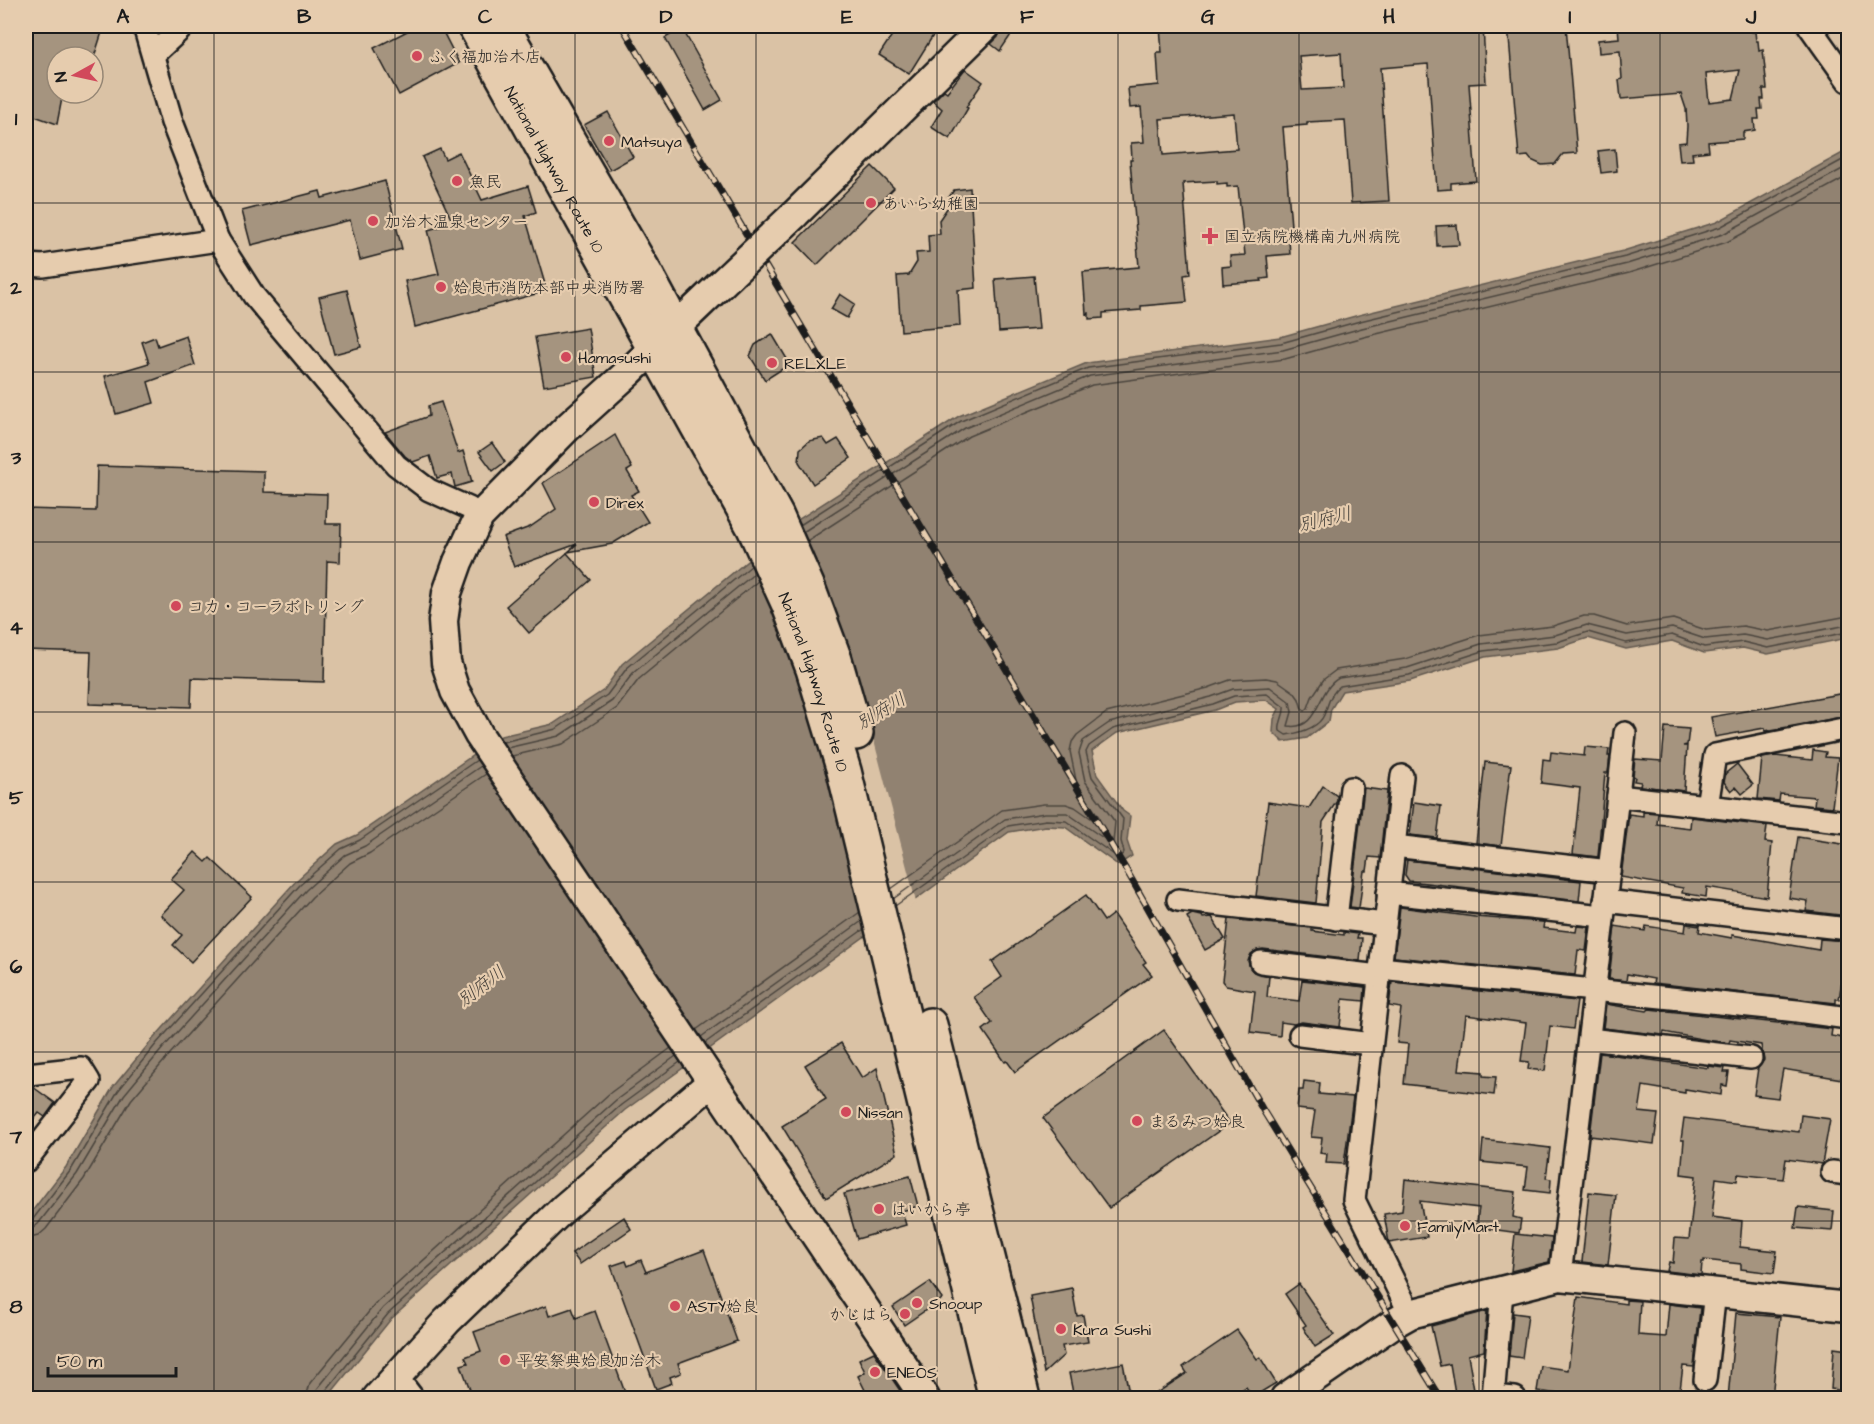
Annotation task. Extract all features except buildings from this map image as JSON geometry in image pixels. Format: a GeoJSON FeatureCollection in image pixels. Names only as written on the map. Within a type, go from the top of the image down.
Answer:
{"type":"FeatureCollection","features":[{"type":"Feature","properties":{"kind":"highway","name":"National Highway Route 10"},"geometry":{"type":"LineString","coordinates":[[475,26],[665,337],[764,520],[788,603],[813,669],[901,955],[1023,1398]]}},
{"type":"Feature","properties":{"kind":"highway","name":"National Highway Route 10"},"geometry":{"type":"LineString","coordinates":[[502,26],[648,278],[665,337]]}},
{"type":"Feature","properties":{"kind":"highway","name":"National Highway Route 10"},"geometry":{"type":"LineString","coordinates":[[901,955],[996,1398]]}},
{"type":"Feature","properties":{"kind":"street"},"geometry":{"type":"LineString","coordinates":[[144,26],[172,122],[218,240],[254,296],[396,465],[429,490],[469,508],[480,517]]}},
{"type":"Feature","properties":{"kind":"street"},"geometry":{"type":"LineString","coordinates":[[153,55],[184,26]]}},
{"type":"Feature","properties":{"kind":"street"},"geometry":{"type":"LineString","coordinates":[[925,1398],[479,735],[455,691],[446,663],[443,621],[447,593],[458,562],[480,517],[568,427],[794,215],[986,26]]}},
{"type":"Feature","properties":{"kind":"street"},"geometry":{"type":"LineString","coordinates":[[1809,26],[1848,81]]}},
{"type":"Feature","properties":{"kind":"street"},"geometry":{"type":"LineString","coordinates":[[26,265],[43,266],[218,240]]}},
{"type":"Feature","properties":{"kind":"street"},"geometry":{"type":"LineString","coordinates":[[1707,806],[1715,754],[1848,728]]}},
{"type":"Feature","properties":{"kind":"street"},"geometry":{"type":"LineString","coordinates":[[1560,1276],[1625,733]]}},
{"type":"Feature","properties":{"kind":"street"},"geometry":{"type":"LineString","coordinates":[[1402,776],[1354,1200],[1410,1314]]}},
{"type":"Feature","properties":{"kind":"street"},"geometry":{"type":"LineString","coordinates":[[1336,919],[1351,788]]}},
{"type":"Feature","properties":{"kind":"street"},"geometry":{"type":"LineString","coordinates":[[1617,796],[1848,822]]}},
{"type":"Feature","properties":{"kind":"street"},"geometry":{"type":"LineString","coordinates":[[1394,846],[1609,871]]}},
{"type":"Feature","properties":{"kind":"street"},"geometry":{"type":"LineString","coordinates":[[1388,893],[1848,928]]}},
{"type":"Feature","properties":{"kind":"street"},"geometry":{"type":"LineString","coordinates":[[1178,900],[1385,924]]}},
{"type":"Feature","properties":{"kind":"street"},"geometry":{"type":"LineString","coordinates":[[1261,962],[1594,990],[1848,1018]]}},
{"type":"Feature","properties":{"kind":"street"},"geometry":{"type":"LineString","coordinates":[[1300,1035],[1371,1044]]}},
{"type":"Feature","properties":{"kind":"street"},"geometry":{"type":"LineString","coordinates":[[1589,1039],[1751,1058]]}},
{"type":"Feature","properties":{"kind":"street"},"geometry":{"type":"LineString","coordinates":[[26,1077],[28,1074],[81,1068],[89,1081],[26,1161]]}},
{"type":"Feature","properties":{"kind":"street"},"geometry":{"type":"LineString","coordinates":[[377,1398],[405,1388],[447,1322],[706,1074]]}},
{"type":"Feature","properties":{"kind":"street"},"geometry":{"type":"LineString","coordinates":[[1285,1398],[1410,1314],[1560,1276],[1848,1306]]}},
{"type":"Feature","properties":{"kind":"street"},"geometry":{"type":"LineString","coordinates":[[1502,1291],[1493,1397],[1515,1398]]}},
{"type":"Feature","properties":{"kind":"street"},"geometry":{"type":"LineString","coordinates":[[1705,1380],[1715,1293]]}},
{"type":"Feature","properties":{"kind":"water","name":"別府川"},"geometry":{"type":"Polygon","coordinates":[[[1848,150],[1848,638],[1768,654],[1743,648],[1704,653],[1672,641],[1626,649],[1588,638],[1558,648],[1485,657],[1410,681],[1342,691],[1331,709],[1329,721],[1307,738],[1283,742],[1273,732],[1274,719],[1279,709],[1266,700],[1235,702],[1215,710],[1117,733],[1092,751],[1097,775],[1123,811],[1130,816],[1127,841],[1132,856],[1118,865],[1065,827],[1046,826],[1009,832],[625,1110],[391,1319],[327,1398],[26,1398],[26,1219],[66,1167],[113,1087],[153,1039],[296,881],[337,844],[357,835],[501,736],[553,724],[604,690],[622,664],[796,521],[959,416],[1087,363],[1280,337],[1359,315],[1623,251],[1717,222],[1848,150]]]}},
{"type":"Feature","properties":{"kind":"pier"},"geometry":{"type":"Polygon","coordinates":[[[750,555],[867,714],[916,902],[869,936],[821,745],[788,648],[750,555]]]}},
{"type":"Feature","properties":{"kind":"railway"},"geometry":{"type":"LineString","coordinates":[[622,26],[1128,873],[1264,1112],[1440,1398]]}},
{"type":"Feature","properties":{"kind":"place","name":"ふく福加治木店"},"geometry":{"type":"Point","coordinates":[417,56]}},
{"type":"Feature","properties":{"kind":"place","name":"Matsuya"},"geometry":{"type":"Point","coordinates":[609,141]}},
{"type":"Feature","properties":{"kind":"place","name":"魚民"},"geometry":{"type":"Point","coordinates":[457,181]}},
{"type":"Feature","properties":{"kind":"place","name":"あいら幼稚園"},"geometry":{"type":"Point","coordinates":[871,203]}},
{"type":"Feature","properties":{"kind":"place","name":"加治木温泉センター"},"geometry":{"type":"Point","coordinates":[373,221]}},
{"type":"Feature","properties":{"kind":"place","name":"国立病院機構南九州病院"},"geometry":{"type":"Point","coordinates":[1210,236]}},
{"type":"Feature","properties":{"kind":"place","name":"姶良市消防本部中央消防署"},"geometry":{"type":"Point","coordinates":[441,287]}},
{"type":"Feature","properties":{"kind":"place","name":"Hamasushi"},"geometry":{"type":"Point","coordinates":[566,357]}},
{"type":"Feature","properties":{"kind":"place","name":"RELXLE"},"geometry":{"type":"Point","coordinates":[772,363]}},
{"type":"Feature","properties":{"kind":"place","name":"Direx"},"geometry":{"type":"Point","coordinates":[594,502]}},
{"type":"Feature","properties":{"kind":"place","name":"コカ・コーラボトリング"},"geometry":{"type":"Point","coordinates":[176,606]}},
{"type":"Feature","properties":{"kind":"place","name":"Nissan"},"geometry":{"type":"Point","coordinates":[846,1112]}},
{"type":"Feature","properties":{"kind":"place","name":"まるみつ姶良"},"geometry":{"type":"Point","coordinates":[1137,1121]}},
{"type":"Feature","properties":{"kind":"place","name":"はいから亭"},"geometry":{"type":"Point","coordinates":[879,1209]}},
{"type":"Feature","properties":{"kind":"place","name":"FamilyMart"},"geometry":{"type":"Point","coordinates":[1405,1226]}},
{"type":"Feature","properties":{"kind":"place","name":"Snooup"},"geometry":{"type":"Point","coordinates":[917,1303]}},
{"type":"Feature","properties":{"kind":"place","name":"ASTY姶良"},"geometry":{"type":"Point","coordinates":[675,1306]}},
{"type":"Feature","properties":{"kind":"place","name":"かじはら"},"geometry":{"type":"Point","coordinates":[905,1314]}},
{"type":"Feature","properties":{"kind":"place","name":"Kura Sushi"},"geometry":{"type":"Point","coordinates":[1061,1329]}},
{"type":"Feature","properties":{"kind":"place","name":"平安祭典姶良加治木"},"geometry":{"type":"Point","coordinates":[505,1360]}},
{"type":"Feature","properties":{"kind":"place","name":"ENEOS"},"geometry":{"type":"Point","coordinates":[875,1372]}}]}
